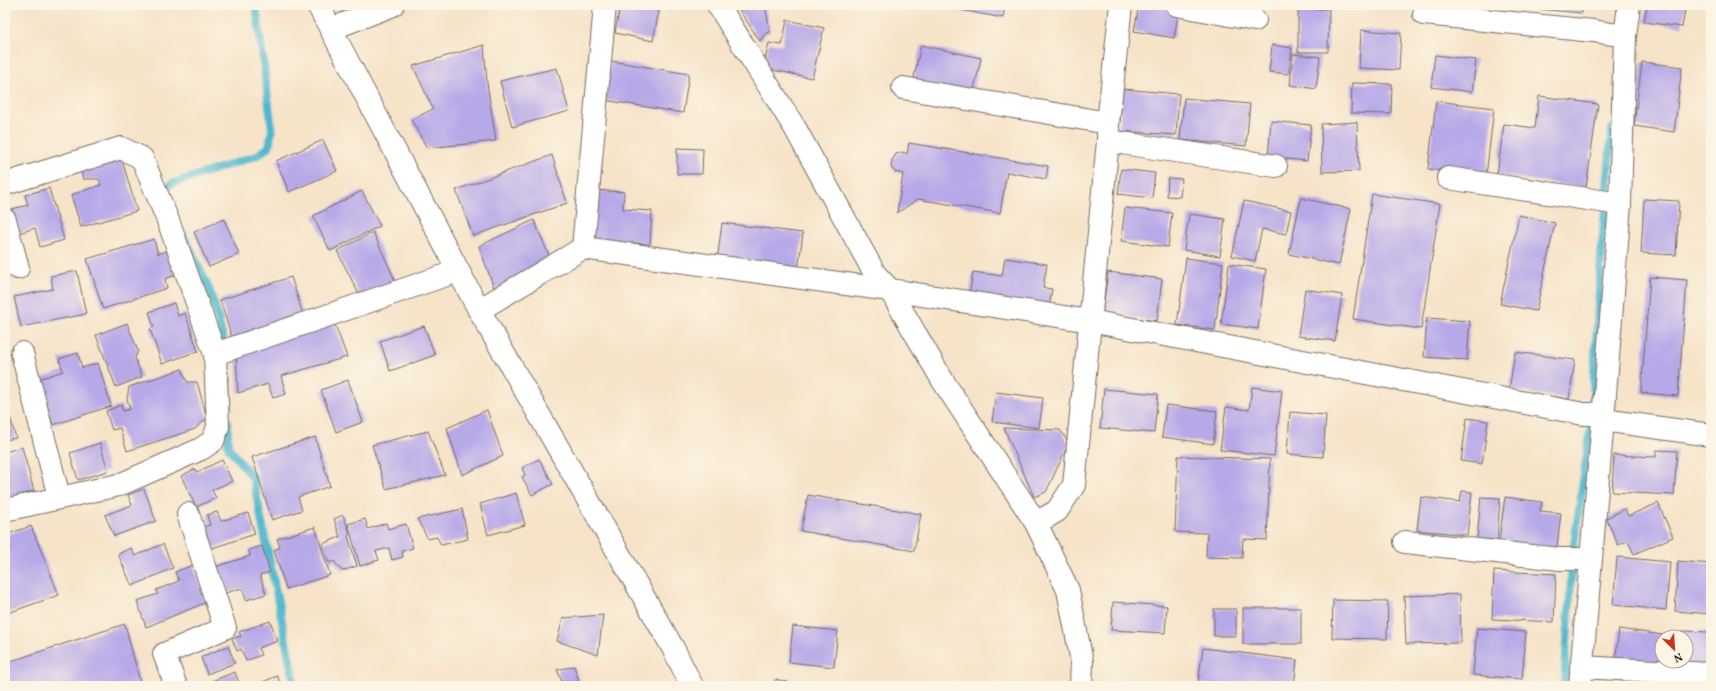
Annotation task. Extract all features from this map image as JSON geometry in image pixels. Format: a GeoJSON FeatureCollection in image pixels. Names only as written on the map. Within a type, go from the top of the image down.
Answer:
{"type":"FeatureCollection","features":[{"type":"Feature","properties":{"kind":"street"},"geometry":{"type":"LineString","coordinates":[[318,5],[479,310],[665,635],[692,686]]}},
{"type":"Feature","properties":{"kind":"street"},"geometry":{"type":"LineString","coordinates":[[331,29],[393,5]]}},
{"type":"Feature","properties":{"kind":"street"},"geometry":{"type":"LineString","coordinates":[[583,248],[605,5]]}},
{"type":"Feature","properties":{"kind":"street"},"geometry":{"type":"LineString","coordinates":[[718,5],[795,128],[875,274],[890,290],[943,381],[1036,523],[1068,590],[1082,662],[1081,686]]}},
{"type":"Feature","properties":{"kind":"street"},"geometry":{"type":"LineString","coordinates":[[1036,523],[1058,511],[1074,485],[1108,132],[1122,5]]}},
{"type":"Feature","properties":{"kind":"street"},"geometry":{"type":"LineString","coordinates":[[1177,5],[1255,20]]}},
{"type":"Feature","properties":{"kind":"street"},"geometry":{"type":"LineString","coordinates":[[1629,5],[1625,36],[1619,204],[1597,416],[1577,559],[1580,677],[1711,674]]}},
{"type":"Feature","properties":{"kind":"street"},"geometry":{"type":"LineString","coordinates":[[1424,14],[1593,31],[1625,36]]}},
{"type":"Feature","properties":{"kind":"street"},"geometry":{"type":"LineString","coordinates":[[903,88],[1276,166]]}},
{"type":"Feature","properties":{"kind":"street"},"geometry":{"type":"LineString","coordinates":[[5,184],[121,148],[142,158],[222,352],[218,427],[214,441],[201,449],[119,485],[5,510]]}},
{"type":"Feature","properties":{"kind":"street"},"geometry":{"type":"LineString","coordinates":[[1448,178],[1619,204]]}},
{"type":"Feature","properties":{"kind":"street"},"geometry":{"type":"LineString","coordinates":[[5,220],[18,268]]}},
{"type":"Feature","properties":{"kind":"street"},"geometry":{"type":"LineString","coordinates":[[479,310],[583,248],[890,290],[1090,321],[1597,416],[1711,435]]}},
{"type":"Feature","properties":{"kind":"street"},"geometry":{"type":"LineString","coordinates":[[222,352],[458,271]]}},
{"type":"Feature","properties":{"kind":"street"},"geometry":{"type":"LineString","coordinates":[[22,353],[59,497]]}},
{"type":"Feature","properties":{"kind":"street"},"geometry":{"type":"LineString","coordinates":[[176,686],[164,654],[225,628],[188,514]]}},
{"type":"Feature","properties":{"kind":"street"},"geometry":{"type":"LineString","coordinates":[[1404,542],[1577,559]]}},
{"type":"Feature","properties":{"kind":"building"},"geometry":{"type":"Polygon","coordinates":[[[339,5],[366,5],[344,14],[339,5]]]}},
{"type":"Feature","properties":{"kind":"building"},"geometry":{"type":"Polygon","coordinates":[[[620,5],[660,5],[653,41],[615,33],[620,5]]]}},
{"type":"Feature","properties":{"kind":"building"},"geometry":{"type":"Polygon","coordinates":[[[736,5],[765,5],[770,32],[765,34],[760,41],[736,5]]]}},
{"type":"Feature","properties":{"kind":"building"},"geometry":{"type":"Polygon","coordinates":[[[933,5],[1005,5],[1003,18],[933,5]]]}},
{"type":"Feature","properties":{"kind":"building"},"geometry":{"type":"Polygon","coordinates":[[[1139,5],[1153,5],[1179,10],[1174,38],[1134,31],[1139,5]]]}},
{"type":"Feature","properties":{"kind":"building"},"geometry":{"type":"Polygon","coordinates":[[[1537,5],[1582,5],[1582,13],[1536,9],[1537,5]]]}},
{"type":"Feature","properties":{"kind":"building"},"geometry":{"type":"Polygon","coordinates":[[[1647,5],[1686,5],[1682,27],[1644,22],[1647,5]]]}},
{"type":"Feature","properties":{"kind":"building"},"geometry":{"type":"Polygon","coordinates":[[[1298,9],[1329,9],[1328,52],[1298,52],[1298,9]]]}},
{"type":"Feature","properties":{"kind":"building"},"geometry":{"type":"Polygon","coordinates":[[[787,20],[824,28],[812,78],[763,68],[769,43],[782,45],[787,20]]]}},
{"type":"Feature","properties":{"kind":"building"},"geometry":{"type":"Polygon","coordinates":[[[1361,30],[1401,33],[1399,70],[1359,68],[1361,30]]]}},
{"type":"Feature","properties":{"kind":"building"},"geometry":{"type":"Polygon","coordinates":[[[484,45],[487,83],[496,141],[427,148],[411,120],[433,109],[413,66],[484,45]]]}},
{"type":"Feature","properties":{"kind":"building"},"geometry":{"type":"Polygon","coordinates":[[[921,45],[981,58],[973,94],[913,81],[921,45]]]}},
{"type":"Feature","properties":{"kind":"building"},"geometry":{"type":"Polygon","coordinates":[[[1272,45],[1292,48],[1289,74],[1269,72],[1272,45]]]}},
{"type":"Feature","properties":{"kind":"building"},"geometry":{"type":"Polygon","coordinates":[[[1293,54],[1320,57],[1316,89],[1290,85],[1293,54]]]}},
{"type":"Feature","properties":{"kind":"building"},"geometry":{"type":"Polygon","coordinates":[[[1435,55],[1476,60],[1472,92],[1431,87],[1435,55]]]}},
{"type":"Feature","properties":{"kind":"building"},"geometry":{"type":"Polygon","coordinates":[[[611,61],[689,74],[683,113],[604,100],[611,61]]]}},
{"type":"Feature","properties":{"kind":"building"},"geometry":{"type":"Polygon","coordinates":[[[1642,62],[1682,67],[1674,132],[1634,126],[1642,62]]]}},
{"type":"Feature","properties":{"kind":"building"},"geometry":{"type":"Polygon","coordinates":[[[557,68],[569,111],[512,127],[500,81],[557,68]]]}},
{"type":"Feature","properties":{"kind":"building"},"geometry":{"type":"Polygon","coordinates":[[[1352,83],[1392,84],[1391,114],[1351,113],[1352,83]]]}},
{"type":"Feature","properties":{"kind":"building"},"geometry":{"type":"Polygon","coordinates":[[[1123,89],[1179,94],[1176,135],[1119,131],[1123,89]]]}},
{"type":"Feature","properties":{"kind":"building"},"geometry":{"type":"Polygon","coordinates":[[[1539,96],[1598,104],[1586,188],[1497,175],[1504,124],[1535,128],[1539,96]]]}},
{"type":"Feature","properties":{"kind":"building"},"geometry":{"type":"Polygon","coordinates":[[[1184,98],[1250,104],[1246,146],[1180,140],[1184,98]]]}},
{"type":"Feature","properties":{"kind":"building"},"geometry":{"type":"Polygon","coordinates":[[[1436,101],[1494,108],[1486,176],[1428,169],[1436,101]]]}},
{"type":"Feature","properties":{"kind":"building"},"geometry":{"type":"Polygon","coordinates":[[[1271,121],[1311,125],[1307,161],[1268,157],[1271,121]]]}},
{"type":"Feature","properties":{"kind":"building"},"geometry":{"type":"Polygon","coordinates":[[[1357,122],[1359,171],[1322,172],[1321,124],[1357,122]]]}},
{"type":"Feature","properties":{"kind":"building"},"geometry":{"type":"Polygon","coordinates":[[[323,140],[337,171],[289,192],[276,161],[323,140]]]}},
{"type":"Feature","properties":{"kind":"building"},"geometry":{"type":"Polygon","coordinates":[[[909,143],[1048,166],[1046,179],[1007,172],[1000,213],[918,199],[897,213],[903,174],[895,172],[891,167],[892,160],[896,154],[903,152],[907,154],[909,143]]]}},
{"type":"Feature","properties":{"kind":"building"},"geometry":{"type":"Polygon","coordinates":[[[677,148],[703,149],[702,174],[677,174],[677,148]]]}},
{"type":"Feature","properties":{"kind":"building"},"geometry":{"type":"Polygon","coordinates":[[[120,153],[137,211],[81,227],[71,195],[101,185],[99,179],[83,179],[79,165],[120,153]]]}},
{"type":"Feature","properties":{"kind":"building"},"geometry":{"type":"Polygon","coordinates":[[[552,155],[567,203],[473,236],[456,190],[552,155]]]}},
{"type":"Feature","properties":{"kind":"building"},"geometry":{"type":"Polygon","coordinates":[[[1121,169],[1155,173],[1152,198],[1118,194],[1121,169]]]}},
{"type":"Feature","properties":{"kind":"building"},"geometry":{"type":"Polygon","coordinates":[[[1168,178],[1182,179],[1180,197],[1167,196],[1168,178]]]}},
{"type":"Feature","properties":{"kind":"building"},"geometry":{"type":"Polygon","coordinates":[[[49,188],[64,240],[40,247],[35,228],[19,233],[12,209],[28,205],[25,195],[49,188]]]}},
{"type":"Feature","properties":{"kind":"building"},"geometry":{"type":"Polygon","coordinates":[[[594,190],[624,192],[623,209],[652,211],[650,244],[590,241],[594,190]]]}},
{"type":"Feature","properties":{"kind":"building"},"geometry":{"type":"Polygon","coordinates":[[[362,191],[380,226],[330,251],[313,216],[362,191]]]}},
{"type":"Feature","properties":{"kind":"building"},"geometry":{"type":"Polygon","coordinates":[[[1372,194],[1440,204],[1421,329],[1353,319],[1372,194]]]}},
{"type":"Feature","properties":{"kind":"building"},"geometry":{"type":"Polygon","coordinates":[[[1301,198],[1351,209],[1339,265],[1289,254],[1301,198]]]}},
{"type":"Feature","properties":{"kind":"building"},"geometry":{"type":"Polygon","coordinates":[[[1644,199],[1679,201],[1676,255],[1641,253],[1644,199]]]}},
{"type":"Feature","properties":{"kind":"building"},"geometry":{"type":"Polygon","coordinates":[[[1244,201],[1291,211],[1286,234],[1262,229],[1255,261],[1232,256],[1244,201]]]}},
{"type":"Feature","properties":{"kind":"building"},"geometry":{"type":"Polygon","coordinates":[[[1125,208],[1172,213],[1168,247],[1121,241],[1125,208]]]}},
{"type":"Feature","properties":{"kind":"building"},"geometry":{"type":"Polygon","coordinates":[[[1189,214],[1225,219],[1220,256],[1184,250],[1189,214]]]}},
{"type":"Feature","properties":{"kind":"building"},"geometry":{"type":"Polygon","coordinates":[[[1519,215],[1555,223],[1536,311],[1500,304],[1519,215]]]}},
{"type":"Feature","properties":{"kind":"building"},"geometry":{"type":"Polygon","coordinates":[[[224,219],[239,254],[209,267],[194,232],[224,219]]]}},
{"type":"Feature","properties":{"kind":"building"},"geometry":{"type":"Polygon","coordinates":[[[534,220],[553,265],[498,299],[479,246],[534,220]]]}},
{"type":"Feature","properties":{"kind":"building"},"geometry":{"type":"Polygon","coordinates":[[[722,223],[803,233],[798,271],[717,261],[722,223]]]}},
{"type":"Feature","properties":{"kind":"building"},"geometry":{"type":"Polygon","coordinates":[[[373,232],[395,280],[360,296],[337,251],[373,232]]]}},
{"type":"Feature","properties":{"kind":"building"},"geometry":{"type":"Polygon","coordinates":[[[154,239],[158,254],[175,248],[184,272],[165,279],[167,288],[103,309],[87,259],[154,239]]]}},
{"type":"Feature","properties":{"kind":"building"},"geometry":{"type":"Polygon","coordinates":[[[1005,258],[1047,264],[1043,288],[1052,289],[1049,308],[969,296],[973,272],[1002,276],[1005,258]]]}},
{"type":"Feature","properties":{"kind":"building"},"geometry":{"type":"Polygon","coordinates":[[[1186,258],[1223,263],[1215,330],[1177,325],[1186,258]]]}},
{"type":"Feature","properties":{"kind":"building"},"geometry":{"type":"Polygon","coordinates":[[[1229,264],[1266,269],[1258,329],[1221,324],[1229,264]]]}},
{"type":"Feature","properties":{"kind":"building"},"geometry":{"type":"Polygon","coordinates":[[[77,271],[86,314],[21,327],[14,297],[53,289],[51,276],[77,271]]]}},
{"type":"Feature","properties":{"kind":"building"},"geometry":{"type":"Polygon","coordinates":[[[1108,272],[1162,279],[1157,321],[1102,314],[1108,272]]]}},
{"type":"Feature","properties":{"kind":"building"},"geometry":{"type":"Polygon","coordinates":[[[291,277],[304,317],[233,341],[220,300],[291,277]]]}},
{"type":"Feature","properties":{"kind":"building"},"geometry":{"type":"Polygon","coordinates":[[[1650,277],[1687,280],[1678,396],[1641,393],[1650,277]]]}},
{"type":"Feature","properties":{"kind":"building"},"geometry":{"type":"Polygon","coordinates":[[[1305,289],[1342,295],[1335,341],[1298,336],[1305,289]]]}},
{"type":"Feature","properties":{"kind":"building"},"geometry":{"type":"Polygon","coordinates":[[[174,303],[178,316],[185,313],[198,351],[162,364],[150,329],[154,327],[149,312],[174,303]]]}},
{"type":"Feature","properties":{"kind":"building"},"geometry":{"type":"Polygon","coordinates":[[[1427,318],[1470,321],[1467,360],[1424,357],[1427,318]]]}},
{"type":"Feature","properties":{"kind":"building"},"geometry":{"type":"Polygon","coordinates":[[[333,319],[347,357],[281,376],[286,394],[273,398],[268,384],[238,393],[236,353],[333,319]]]}},
{"type":"Feature","properties":{"kind":"building"},"geometry":{"type":"Polygon","coordinates":[[[127,323],[138,351],[135,358],[142,377],[116,387],[96,335],[127,323]]]}},
{"type":"Feature","properties":{"kind":"building"},"geometry":{"type":"Polygon","coordinates":[[[424,326],[435,355],[390,371],[380,341],[424,326]]]}},
{"type":"Feature","properties":{"kind":"building"},"geometry":{"type":"Polygon","coordinates":[[[1515,352],[1575,360],[1569,399],[1509,390],[1515,352]]]}},
{"type":"Feature","properties":{"kind":"building"},"geometry":{"type":"Polygon","coordinates":[[[78,353],[82,368],[98,363],[111,406],[53,425],[39,379],[63,371],[59,359],[78,353]]]}},
{"type":"Feature","properties":{"kind":"building"},"geometry":{"type":"Polygon","coordinates":[[[182,369],[187,382],[197,382],[207,418],[195,429],[127,451],[120,428],[112,430],[106,411],[121,405],[123,411],[130,409],[127,399],[129,387],[182,369]]]}},
{"type":"Feature","properties":{"kind":"building"},"geometry":{"type":"Polygon","coordinates":[[[348,380],[363,422],[336,432],[321,390],[348,380]]]}},
{"type":"Feature","properties":{"kind":"building"},"geometry":{"type":"Polygon","coordinates":[[[1252,387],[1282,391],[1274,456],[1220,450],[1226,407],[1249,410],[1252,387]]]}},
{"type":"Feature","properties":{"kind":"building"},"geometry":{"type":"Polygon","coordinates":[[[1104,389],[1158,394],[1154,433],[1100,428],[1104,389]]]}},
{"type":"Feature","properties":{"kind":"building"},"geometry":{"type":"Polygon","coordinates":[[[996,392],[1043,398],[1039,428],[992,422],[996,392]]]}},
{"type":"Feature","properties":{"kind":"building"},"geometry":{"type":"Polygon","coordinates":[[[5,400],[16,438],[5,440],[5,400]]]}},
{"type":"Feature","properties":{"kind":"building"},"geometry":{"type":"Polygon","coordinates":[[[1166,405],[1217,411],[1213,444],[1162,437],[1166,405]]]}},
{"type":"Feature","properties":{"kind":"building"},"geometry":{"type":"Polygon","coordinates":[[[487,410],[503,456],[462,475],[447,428],[487,410]]]}},
{"type":"Feature","properties":{"kind":"building"},"geometry":{"type":"Polygon","coordinates":[[[1290,412],[1326,415],[1323,457],[1287,454],[1290,412]]]}},
{"type":"Feature","properties":{"kind":"building"},"geometry":{"type":"Polygon","coordinates":[[[1467,418],[1488,421],[1482,464],[1461,461],[1467,418]]]}},
{"type":"Feature","properties":{"kind":"building"},"geometry":{"type":"Polygon","coordinates":[[[1004,428],[1060,430],[1069,443],[1046,492],[1034,497],[1004,428]]]}},
{"type":"Feature","properties":{"kind":"building"},"geometry":{"type":"Polygon","coordinates":[[[428,431],[445,475],[386,489],[372,445],[428,431]]]}},
{"type":"Feature","properties":{"kind":"building"},"geometry":{"type":"Polygon","coordinates":[[[315,437],[330,486],[298,497],[302,510],[272,520],[252,457],[315,437]]]}},
{"type":"Feature","properties":{"kind":"building"},"geometry":{"type":"Polygon","coordinates":[[[100,443],[108,471],[78,480],[70,453],[100,443]]]}},
{"type":"Feature","properties":{"kind":"building"},"geometry":{"type":"Polygon","coordinates":[[[22,447],[34,491],[5,499],[5,452],[22,447]]]}},
{"type":"Feature","properties":{"kind":"building"},"geometry":{"type":"Polygon","coordinates":[[[1656,450],[1677,451],[1674,495],[1612,492],[1614,455],[1656,457],[1656,450]]]}},
{"type":"Feature","properties":{"kind":"building"},"geometry":{"type":"Polygon","coordinates":[[[1178,456],[1270,459],[1267,540],[1243,539],[1242,558],[1206,557],[1207,533],[1175,532],[1178,456]]]}},
{"type":"Feature","properties":{"kind":"building"},"geometry":{"type":"Polygon","coordinates":[[[539,459],[553,484],[532,495],[522,477],[525,475],[522,468],[539,459]]]}},
{"type":"Feature","properties":{"kind":"building"},"geometry":{"type":"Polygon","coordinates":[[[222,460],[232,481],[212,490],[216,498],[196,507],[181,476],[195,469],[197,472],[222,460]]]}},
{"type":"Feature","properties":{"kind":"building"},"geometry":{"type":"Polygon","coordinates":[[[144,489],[156,521],[114,536],[105,515],[132,505],[128,495],[144,489]]]}},
{"type":"Feature","properties":{"kind":"building"},"geometry":{"type":"Polygon","coordinates":[[[1462,491],[1472,492],[1467,535],[1417,530],[1421,497],[1460,502],[1462,491]]]}},
{"type":"Feature","properties":{"kind":"building"},"geometry":{"type":"Polygon","coordinates":[[[516,493],[525,525],[488,535],[480,504],[516,493]]]}},
{"type":"Feature","properties":{"kind":"building"},"geometry":{"type":"Polygon","coordinates":[[[808,495],[921,514],[914,551],[801,531],[808,495]]]}},
{"type":"Feature","properties":{"kind":"building"},"geometry":{"type":"Polygon","coordinates":[[[1481,497],[1500,498],[1497,540],[1477,539],[1481,497]]]}},
{"type":"Feature","properties":{"kind":"building"},"geometry":{"type":"Polygon","coordinates":[[[1505,497],[1542,502],[1540,511],[1561,513],[1556,554],[1498,547],[1505,497]]]}},
{"type":"Feature","properties":{"kind":"building"},"geometry":{"type":"Polygon","coordinates":[[[1658,503],[1673,537],[1634,554],[1628,541],[1618,545],[1606,518],[1625,509],[1628,516],[1658,503]]]}},
{"type":"Feature","properties":{"kind":"building"},"geometry":{"type":"Polygon","coordinates":[[[462,509],[468,539],[441,545],[437,537],[428,539],[417,519],[462,509]]]}},
{"type":"Feature","properties":{"kind":"building"},"geometry":{"type":"Polygon","coordinates":[[[217,512],[221,521],[248,513],[255,534],[206,550],[199,528],[210,525],[207,515],[217,512]]]}},
{"type":"Feature","properties":{"kind":"building"},"geometry":{"type":"Polygon","coordinates":[[[343,515],[350,533],[348,536],[357,566],[342,571],[334,561],[329,563],[322,544],[340,537],[334,519],[343,515]]]}},
{"type":"Feature","properties":{"kind":"building"},"geometry":{"type":"Polygon","coordinates":[[[365,519],[368,529],[386,523],[388,529],[406,524],[413,548],[402,551],[403,557],[392,560],[389,548],[376,551],[379,560],[360,566],[348,524],[365,519]]]}},
{"type":"Feature","properties":{"kind":"building"},"geometry":{"type":"Polygon","coordinates":[[[31,526],[59,595],[5,614],[5,535],[31,526]]]}},
{"type":"Feature","properties":{"kind":"building"},"geometry":{"type":"Polygon","coordinates":[[[315,527],[330,575],[286,589],[274,550],[280,547],[277,539],[315,527]]]}},
{"type":"Feature","properties":{"kind":"building"},"geometry":{"type":"Polygon","coordinates":[[[163,544],[173,568],[132,586],[118,554],[131,548],[135,556],[163,544]]]}},
{"type":"Feature","properties":{"kind":"building"},"geometry":{"type":"Polygon","coordinates":[[[262,546],[270,572],[260,575],[266,594],[246,600],[242,588],[219,595],[211,568],[250,556],[249,550],[262,546]]]}},
{"type":"Feature","properties":{"kind":"building"},"geometry":{"type":"Polygon","coordinates":[[[1617,557],[1670,562],[1666,610],[1613,605],[1617,557]]]}},
{"type":"Feature","properties":{"kind":"building"},"geometry":{"type":"Polygon","coordinates":[[[1678,561],[1711,564],[1711,614],[1675,611],[1678,561]]]}},
{"type":"Feature","properties":{"kind":"building"},"geometry":{"type":"Polygon","coordinates":[[[193,565],[207,602],[146,627],[137,601],[158,594],[156,590],[179,581],[175,572],[193,565]]]}},
{"type":"Feature","properties":{"kind":"building"},"geometry":{"type":"Polygon","coordinates":[[[1494,571],[1556,574],[1554,622],[1492,619],[1494,571]]]}},
{"type":"Feature","properties":{"kind":"building"},"geometry":{"type":"Polygon","coordinates":[[[1460,594],[1461,643],[1406,644],[1404,596],[1460,594]]]}},
{"type":"Feature","properties":{"kind":"building"},"geometry":{"type":"Polygon","coordinates":[[[1333,600],[1388,601],[1387,639],[1332,638],[1333,600]]]}},
{"type":"Feature","properties":{"kind":"building"},"geometry":{"type":"Polygon","coordinates":[[[1113,602],[1167,606],[1165,633],[1111,630],[1113,602]]]}},
{"type":"Feature","properties":{"kind":"building"},"geometry":{"type":"Polygon","coordinates":[[[1243,608],[1301,608],[1301,644],[1243,644],[1243,608]]]}},
{"type":"Feature","properties":{"kind":"building"},"geometry":{"type":"Polygon","coordinates":[[[1214,609],[1236,609],[1236,636],[1214,636],[1214,609]]]}},
{"type":"Feature","properties":{"kind":"building"},"geometry":{"type":"Polygon","coordinates":[[[603,615],[598,655],[557,641],[563,618],[603,615]]]}},
{"type":"Feature","properties":{"kind":"building"},"geometry":{"type":"Polygon","coordinates":[[[270,621],[278,641],[258,648],[261,655],[246,661],[241,649],[237,651],[232,639],[241,636],[239,632],[270,621]]]}},
{"type":"Feature","properties":{"kind":"building"},"geometry":{"type":"Polygon","coordinates":[[[125,624],[141,686],[5,686],[5,663],[125,624]]]}},
{"type":"Feature","properties":{"kind":"building"},"geometry":{"type":"Polygon","coordinates":[[[793,626],[838,631],[834,667],[789,662],[793,626]]]}},
{"type":"Feature","properties":{"kind":"building"},"geometry":{"type":"Polygon","coordinates":[[[1477,628],[1526,632],[1522,679],[1473,675],[1477,628]]]}},
{"type":"Feature","properties":{"kind":"building"},"geometry":{"type":"Polygon","coordinates":[[[1619,629],[1654,634],[1654,667],[1615,663],[1619,629]]]}},
{"type":"Feature","properties":{"kind":"building"},"geometry":{"type":"Polygon","coordinates":[[[1694,631],[1711,632],[1711,669],[1694,668],[1694,631]]]}},
{"type":"Feature","properties":{"kind":"building"},"geometry":{"type":"Polygon","coordinates":[[[228,646],[235,663],[207,674],[201,657],[228,646]]]}},
{"type":"Feature","properties":{"kind":"building"},"geometry":{"type":"Polygon","coordinates":[[[1203,648],[1297,660],[1294,686],[1217,686],[1198,683],[1203,648]]]}},
{"type":"Feature","properties":{"kind":"building"},"geometry":{"type":"Polygon","coordinates":[[[574,666],[579,681],[564,686],[557,670],[574,666]]]}},
{"type":"Feature","properties":{"kind":"building"},"geometry":{"type":"Polygon","coordinates":[[[235,672],[240,686],[199,686],[235,672]]]}},
{"type":"Feature","properties":{"kind":"building"},"geometry":{"type":"Polygon","coordinates":[[[277,676],[282,686],[253,686],[277,676]]]}},
{"type":"Feature","properties":{"kind":"building"},"geometry":{"type":"Polygon","coordinates":[[[776,679],[800,686],[775,686],[776,679]]]}},
{"type":"Feature","properties":{"kind":"waterway"},"geometry":{"type":"LineString","coordinates":[[168,199],[166,189],[171,184],[256,156],[269,147],[272,129],[256,5]]}},
{"type":"Feature","properties":{"kind":"waterway"},"geometry":{"type":"LineString","coordinates":[[1564,686],[1573,551],[1591,426],[1601,258],[1612,129]]}},
{"type":"Feature","properties":{"kind":"waterway"},"geometry":{"type":"LineString","coordinates":[[183,234],[207,285],[219,320],[226,363],[228,406]]}},
{"type":"Feature","properties":{"kind":"waterway"},"geometry":{"type":"LineString","coordinates":[[228,422],[228,447],[253,478],[295,686]]}}]}
